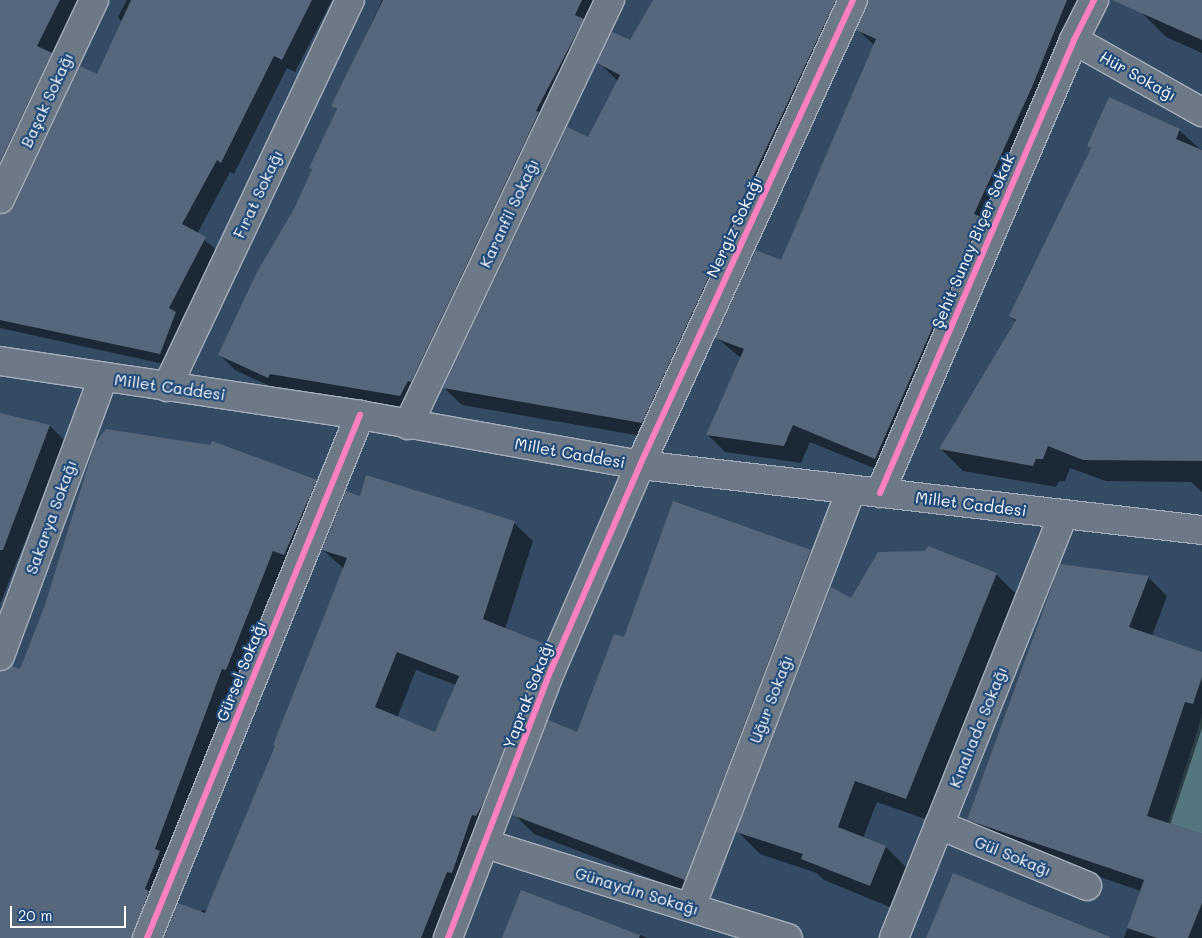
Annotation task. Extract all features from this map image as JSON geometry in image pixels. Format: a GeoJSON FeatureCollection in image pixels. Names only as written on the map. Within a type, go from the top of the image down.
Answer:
{"type":"FeatureCollection","features":[{"type":"Feature","properties":{"kind":"street","name":"Başak Sokağı"},"geometry":{"type":"LineString","coordinates":[[0,199],[94,0]]}},
{"type":"Feature","properties":{"kind":"street","name":"Fırat Sokağı"},"geometry":{"type":"LineString","coordinates":[[167,387],[350,0]]}},
{"type":"Feature","properties":{"kind":"street","name":"Karanfil Sokağı"},"geometry":{"type":"LineString","coordinates":[[408,425],[610,0]]}},
{"type":"Feature","properties":{"kind":"street","name":"Nergiz Sokağı"},"geometry":{"type":"LineString","coordinates":[[640,466],[853,0]]}},
{"type":"Feature","properties":{"kind":"street","name":"Şehit Sunay Biçer Sokak"},"geometry":{"type":"LineString","coordinates":[[880,494],[1074,40],[1094,0]]}},
{"type":"Feature","properties":{"kind":"street","name":"Hür Sokağı"},"geometry":{"type":"LineString","coordinates":[[1074,40],[1202,112]]}},
{"type":"Feature","properties":{"kind":"street","name":"Millet Caddesi"},"geometry":{"type":"LineString","coordinates":[[0,361],[360,415],[640,466],[1202,530]]}},
{"type":"Feature","properties":{"kind":"street","name":"Sakarya Sokağı"},"geometry":{"type":"LineString","coordinates":[[0,656],[103,377]]}},
{"type":"Feature","properties":{"kind":"street","name":"Gürsel Sokağı"},"geometry":{"type":"LineString","coordinates":[[147,938],[360,415]]}},
{"type":"Feature","properties":{"kind":"street","name":"Yaprak Sokağı"},"geometry":{"type":"LineString","coordinates":[[448,938],[486,844],[551,670],[640,466]]}},
{"type":"Feature","properties":{"kind":"street","name":"Uğur Sokağı"},"geometry":{"type":"LineString","coordinates":[[691,907],[851,490]]}},
{"type":"Feature","properties":{"kind":"street","name":"Kınalıada Sokağı"},"geometry":{"type":"LineString","coordinates":[[894,938],[1063,515]]}},
{"type":"Feature","properties":{"kind":"street","name":"Gül Sokağı"},"geometry":{"type":"LineString","coordinates":[[939,825],[1087,886]]}},
{"type":"Feature","properties":{"kind":"street","name":"Günaydın Sokağı"},"geometry":{"type":"LineString","coordinates":[[486,844],[788,938]]}},
{"type":"Feature","properties":{"kind":"green space"},"geometry":{"type":"Polygon","coordinates":[[[1202,716],[1202,834],[1168,823],[1202,716]]]}},
{"type":"Feature","properties":{"kind":"building"},"geometry":{"type":"Polygon","coordinates":[[[0,0],[60,0],[37,46],[52,53],[0,162],[0,0]]]}},
{"type":"Feature","properties":{"kind":"building"},"geometry":{"type":"Polygon","coordinates":[[[131,0],[312,0],[282,60],[274,56],[221,163],[217,160],[182,224],[206,237],[169,308],[176,312],[160,354],[0,320],[0,214],[14,206],[80,66],[97,74],[131,0]]]}},
{"type":"Feature","properties":{"kind":"building"},"geometry":{"type":"Polygon","coordinates":[[[383,0],[582,0],[575,15],[584,19],[536,111],[539,112],[411,382],[408,381],[400,396],[270,374],[268,378],[218,355],[256,274],[295,207],[312,169],[309,168],[337,109],[331,106],[383,0]]]}},
{"type":"Feature","properties":{"kind":"building"},"geometry":{"type":"Polygon","coordinates":[[[653,0],[836,0],[725,236],[727,237],[642,423],[443,388],[567,127],[588,137],[620,75],[597,63],[612,32],[630,40],[653,0]]]}},
{"type":"Feature","properties":{"kind":"building"},"geometry":{"type":"Polygon","coordinates":[[[868,0],[1067,0],[1032,87],[974,214],[981,217],[875,459],[793,425],[784,446],[706,435],[744,349],[715,338],[756,250],[781,260],[876,39],[856,30],[868,0]]]}},
{"type":"Feature","properties":{"kind":"building"},"geometry":{"type":"Polygon","coordinates":[[[1112,0],[1202,0],[1202,40],[1112,0]]]}},
{"type":"Feature","properties":{"kind":"building"},"geometry":{"type":"Polygon","coordinates":[[[1109,97],[1180,129],[1176,139],[1202,150],[1202,461],[1083,460],[1048,446],[1043,459],[1036,459],[1033,466],[939,449],[1016,320],[1009,316],[1091,148],[1087,146],[1109,97]]]}},
{"type":"Feature","properties":{"kind":"building"},"geometry":{"type":"Polygon","coordinates":[[[0,413],[50,425],[3,550],[0,550],[0,413]]]}},
{"type":"Feature","properties":{"kind":"building"},"geometry":{"type":"Polygon","coordinates":[[[106,429],[210,445],[212,441],[317,480],[284,555],[273,551],[226,670],[222,669],[155,849],[160,851],[145,889],[149,891],[132,938],[0,938],[0,671],[11,666],[20,669],[45,605],[95,443],[106,429]]]}},
{"type":"Feature","properties":{"kind":"building"},"geometry":{"type":"Polygon","coordinates":[[[366,475],[515,521],[483,619],[545,644],[483,804],[476,816],[472,815],[452,873],[447,872],[421,938],[164,938],[178,903],[205,913],[275,746],[273,745],[347,558],[322,550],[346,491],[360,496],[366,475]],[[397,652],[375,707],[435,732],[459,676],[397,652]]]}},
{"type":"Feature","properties":{"kind":"building"},"geometry":{"type":"Polygon","coordinates":[[[673,501],[811,550],[685,880],[512,815],[548,720],[577,732],[614,634],[624,637],[673,501]]]}},
{"type":"Feature","properties":{"kind":"building"},"geometry":{"type":"Polygon","coordinates":[[[928,546],[997,573],[906,799],[855,781],[838,827],[886,846],[870,886],[801,859],[803,854],[736,832],[831,587],[851,598],[878,552],[925,551],[928,546]]]}},
{"type":"Feature","properties":{"kind":"building"},"geometry":{"type":"Polygon","coordinates":[[[1060,564],[1149,576],[1129,627],[1202,652],[1202,677],[1193,704],[1185,702],[1147,816],[1202,834],[1202,903],[1188,938],[1157,938],[1127,928],[1144,880],[967,820],[1060,564]]]}},
{"type":"Feature","properties":{"kind":"building"},"geometry":{"type":"Polygon","coordinates":[[[953,873],[1110,937],[1110,938],[926,938],[953,873]]]}},
{"type":"Feature","properties":{"kind":"building"},"geometry":{"type":"Polygon","coordinates":[[[521,890],[640,935],[639,938],[502,938],[521,890]]]}},
{"type":"Feature","properties":{"kind":"cycle path"},"geometry":{"type":"LineString","coordinates":[[448,938],[551,670],[640,465],[853,0]]}},
{"type":"Feature","properties":{"kind":"cycle path"},"geometry":{"type":"LineString","coordinates":[[880,493],[1074,40],[1094,0]]}},
{"type":"Feature","properties":{"kind":"cycle path"},"geometry":{"type":"LineString","coordinates":[[147,938],[360,415]]}}]}
